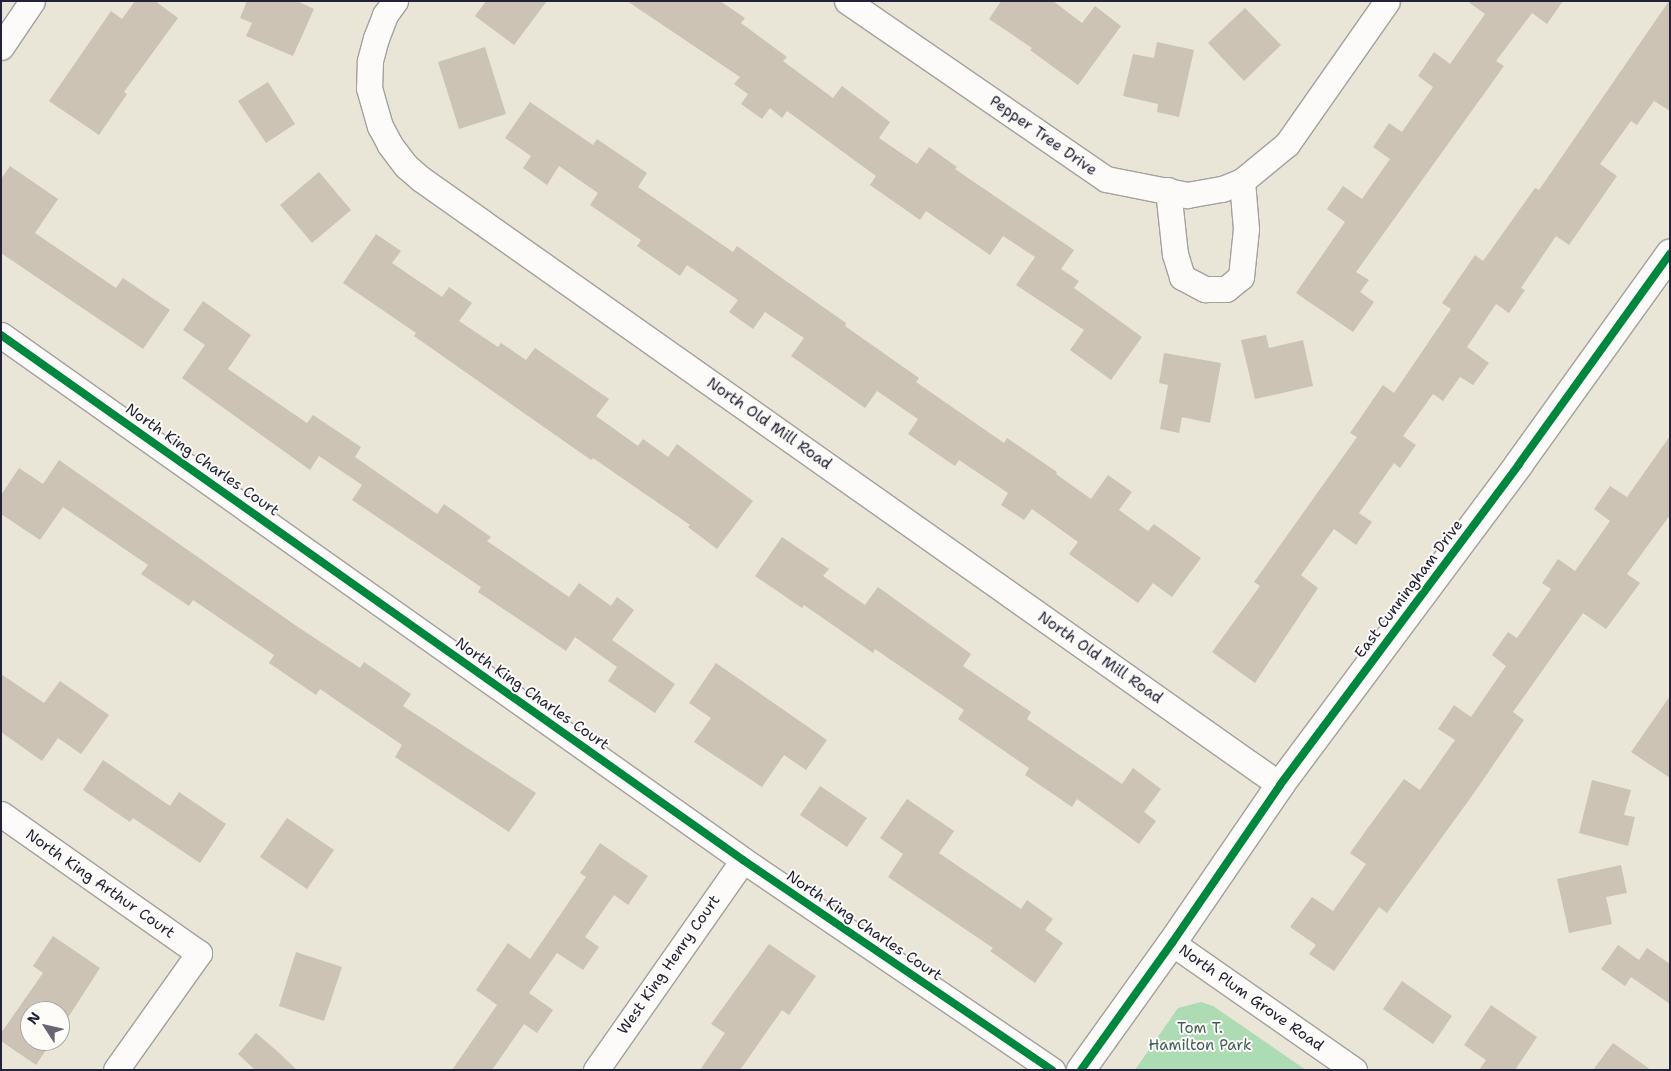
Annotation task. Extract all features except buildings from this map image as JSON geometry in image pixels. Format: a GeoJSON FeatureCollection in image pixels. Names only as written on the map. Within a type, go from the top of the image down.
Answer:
{"type":"FeatureCollection","features":[{"type":"Feature","properties":{"kind":"street"},"geometry":{"type":"LineString","coordinates":[[1,47],[32,1]]}},
{"type":"Feature","properties":{"kind":"street","name":"North Old Mill Road"},"geometry":{"type":"LineString","coordinates":[[395,1],[385,15],[376,38],[370,61],[369,88],[380,126],[390,145],[416,175],[1280,785]]}},
{"type":"Feature","properties":{"kind":"street","name":"Pepper Tree Drive"},"geometry":{"type":"LineString","coordinates":[[847,1],[1106,179],[1187,195],[1222,190],[1242,181],[1287,144],[1386,1]]}},
{"type":"Feature","properties":{"kind":"street"},"geometry":{"type":"LineString","coordinates":[[1168,190],[1175,254],[1182,277],[1204,289],[1226,290],[1241,277],[1246,230],[1242,181]]}},
{"type":"Feature","properties":{"kind":"street","name":"East Cunningham Drive"},"geometry":{"type":"LineString","coordinates":[[1081,1070],[1172,943],[1280,785],[1519,464],[1670,254]]}},
{"type":"Feature","properties":{"kind":"street","name":"North King Charles Court"},"geometry":{"type":"LineString","coordinates":[[1,335],[743,860],[1052,1070]]}},
{"type":"Feature","properties":{"kind":"street","name":"North King Arthur Court"},"geometry":{"type":"LineString","coordinates":[[1,814],[199,953],[116,1070]]}},
{"type":"Feature","properties":{"kind":"street","name":"West King Henry Court"},"geometry":{"type":"LineString","coordinates":[[596,1070],[743,860]]}},
{"type":"Feature","properties":{"kind":"street","name":"North Plum Grove Road"},"geometry":{"type":"LineString","coordinates":[[1172,943],[1354,1070]]}},
{"type":"Feature","properties":{"kind":"green space","name":"Tom T. Hamilton Park"},"geometry":{"type":"Polygon","coordinates":[[[1201,1002],[1213,1006],[1306,1070],[1135,1070],[1178,1008],[1201,1002]]]}},
{"type":"Feature","properties":{"kind":"cycle path"},"geometry":{"type":"LineString","coordinates":[[1081,1070],[1172,943],[1280,785],[1519,464],[1670,254]]}},
{"type":"Feature","properties":{"kind":"cycle path"},"geometry":{"type":"LineString","coordinates":[[1,335],[743,860],[1052,1070]]}}]}
